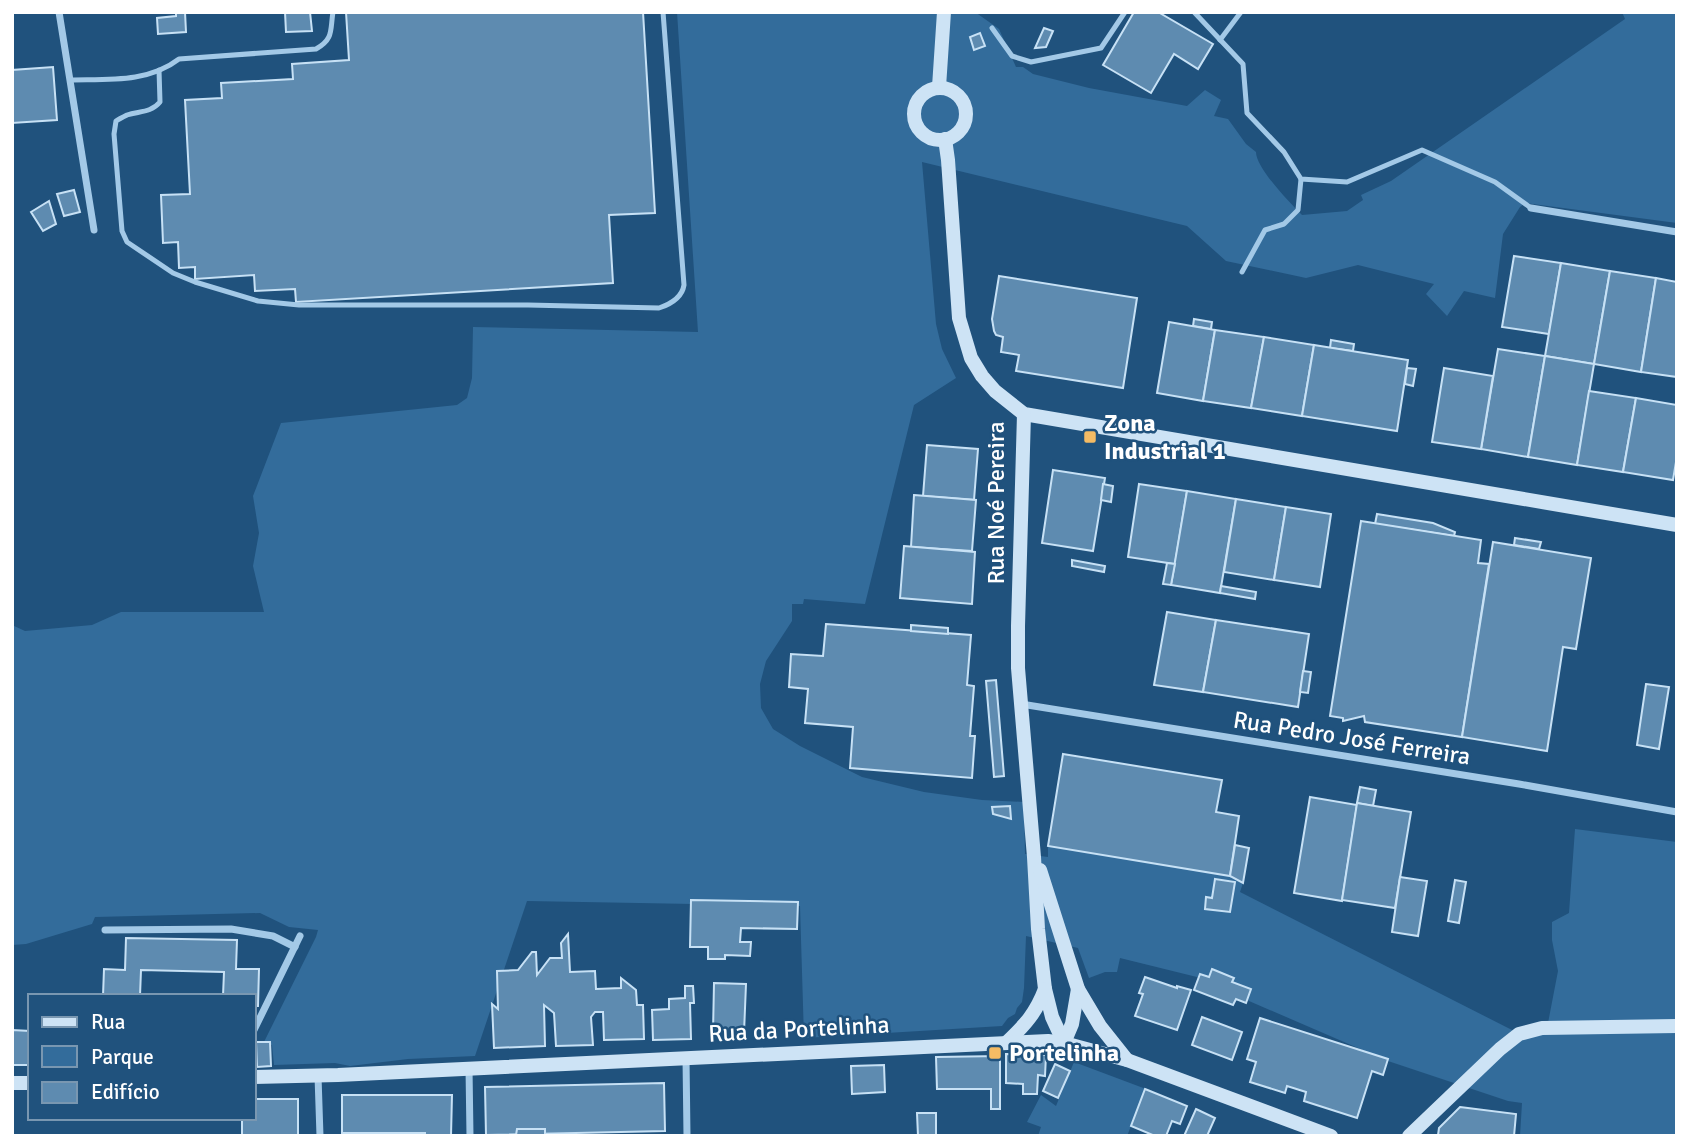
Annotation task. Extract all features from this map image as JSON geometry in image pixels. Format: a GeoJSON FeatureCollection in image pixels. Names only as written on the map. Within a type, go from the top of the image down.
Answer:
{"type":"FeatureCollection","features":[{"type":"Feature","properties":{"kind":"street"},"geometry":{"type":"LineString","coordinates":[[59,12],[94,230]]}},
{"type":"Feature","properties":{"kind":"street"},"geometry":{"type":"LineString","coordinates":[[940,88],[944,12]]}},
{"type":"Feature","properties":{"kind":"street"},"geometry":{"type":"LineString","coordinates":[[940,88],[948,89],[961,99],[965,115],[959,131],[945,139],[928,137],[921,132],[914,116],[914,108],[923,93],[940,88]]}},
{"type":"Feature","properties":{"kind":"street","name":"Rua Noé Pereira"},"geometry":{"type":"LineString","coordinates":[[945,139],[959,318],[971,358],[982,376],[995,391],[1024,414],[1018,668],[1045,989],[1052,1017],[1064,1043]]}},
{"type":"Feature","properties":{"kind":"street"},"geometry":{"type":"LineString","coordinates":[[1531,208],[1677,232]]}},
{"type":"Feature","properties":{"kind":"street"},"geometry":{"type":"LineString","coordinates":[[1024,414],[1677,525]]}},
{"type":"Feature","properties":{"kind":"street","name":"Rua Pedro José Ferreira"},"geometry":{"type":"LineString","coordinates":[[1021,704],[1677,812]]}},
{"type":"Feature","properties":{"kind":"street","name":"Rua Noé Pereira"},"geometry":{"type":"LineString","coordinates":[[1033,846],[1078,989],[1100,1026],[1127,1060]]}},
{"type":"Feature","properties":{"kind":"street"},"geometry":{"type":"LineString","coordinates":[[105,930],[231,929],[274,936],[295,947]]}},
{"type":"Feature","properties":{"kind":"street"},"geometry":{"type":"LineString","coordinates":[[256,1026],[300,936]]}},
{"type":"Feature","properties":{"kind":"street"},"geometry":{"type":"LineString","coordinates":[[1007,1042],[1031,1018],[1045,989]]}},
{"type":"Feature","properties":{"kind":"street","name":"Rua Noé Pereira"},"geometry":{"type":"LineString","coordinates":[[1064,1043],[1072,1024],[1078,989]]}},
{"type":"Feature","properties":{"kind":"street"},"geometry":{"type":"LineString","coordinates":[[1409,1136],[1519,1034],[1542,1028],[1677,1027]]}},
{"type":"Feature","properties":{"kind":"street","name":"Rua da Portelinha"},"geometry":{"type":"LineString","coordinates":[[256,1077],[1048,1041],[1127,1060],[1331,1136]]}},
{"type":"Feature","properties":{"kind":"street"},"geometry":{"type":"LineString","coordinates":[[686,1058],[687,1136]]}},
{"type":"Feature","properties":{"kind":"street"},"geometry":{"type":"LineString","coordinates":[[469,1068],[470,1136]]}},
{"type":"Feature","properties":{"kind":"street"},"geometry":{"type":"LineString","coordinates":[[318,1076],[320,1136]]}},
{"type":"Feature","properties":{"kind":"lane"},"geometry":{"type":"LineString","coordinates":[[70,80],[140,77],[179,59],[316,49],[326,44],[331,32],[333,12]]}},
{"type":"Feature","properties":{"kind":"lane"},"geometry":{"type":"LineString","coordinates":[[159,70],[160,102],[156,107],[116,121],[114,134],[122,231],[127,242],[173,273],[258,301],[299,305],[659,308],[670,305],[678,298],[684,285],[663,12]]}},
{"type":"Feature","properties":{"kind":"lane"},"geometry":{"type":"LineString","coordinates":[[992,28],[1012,56],[1031,62],[1101,48],[1125,12]]}},
{"type":"Feature","properties":{"kind":"lane"},"geometry":{"type":"LineString","coordinates":[[1194,12],[1243,64],[1247,113],[1284,152],[1301,179],[1298,210],[1284,224],[1265,230],[1242,272]]}},
{"type":"Feature","properties":{"kind":"lane"},"geometry":{"type":"LineString","coordinates":[[1220,40],[1241,12]]}},
{"type":"Feature","properties":{"kind":"lane"},"geometry":{"type":"LineString","coordinates":[[1301,179],[1347,181],[1422,150],[1495,182],[1531,208]]}},
{"type":"Feature","properties":{"kind":"green space"},"geometry":{"type":"Polygon","coordinates":[[[677,12],[975,12],[999,29],[1016,67],[1023,67],[1033,74],[1089,88],[1187,106],[1205,90],[1221,100],[1214,116],[1228,119],[1246,144],[1256,152],[1267,176],[1302,215],[1347,211],[1363,200],[1361,195],[1391,181],[1625,19],[1622,12],[1677,12],[1677,223],[1525,203],[1503,234],[1495,298],[1464,291],[1447,316],[1426,294],[1434,284],[1358,265],[1306,278],[1226,261],[1187,226],[922,162],[936,324],[942,349],[956,378],[914,405],[865,604],[804,599],[803,604],[792,604],[792,621],[766,661],[760,684],[761,708],[773,729],[800,746],[862,777],[924,792],[982,800],[1024,802],[1025,854],[1048,857],[1048,846],[1230,876],[1243,883],[1240,892],[1514,1031],[1548,1023],[1558,971],[1552,940],[1552,922],[1569,913],[1575,829],[1677,842],[1677,1136],[1520,1136],[1522,1103],[1508,1101],[1388,1061],[1226,991],[1205,979],[1120,958],[1117,972],[1105,972],[1089,978],[1078,948],[1026,936],[1022,1002],[1015,1014],[1002,1026],[804,1038],[800,906],[527,901],[475,1056],[408,1059],[350,1066],[335,1063],[274,1065],[272,1045],[264,1042],[318,930],[289,927],[260,913],[95,917],[92,924],[26,944],[12,945],[12,625],[25,631],[92,625],[121,612],[264,612],[253,566],[259,533],[253,496],[281,423],[457,405],[467,398],[472,378],[473,327],[698,332],[677,12]]]}},
{"type":"Feature","properties":{"kind":"green space"},"geometry":{"type":"Polygon","coordinates":[[[1074,1062],[1146,1089],[1127,1136],[1038,1136],[1041,1127],[1027,1122],[1041,1095],[1056,1106],[1074,1062]]]}},
{"type":"Feature","properties":{"kind":"building"},"geometry":{"type":"Polygon","coordinates":[[[176,12],[185,12],[186,32],[158,34],[157,18],[176,16],[176,12]]]}},
{"type":"Feature","properties":{"kind":"building"},"geometry":{"type":"Polygon","coordinates":[[[285,12],[310,12],[312,31],[286,32],[285,12]]]}},
{"type":"Feature","properties":{"kind":"building"},"geometry":{"type":"Polygon","coordinates":[[[346,12],[643,12],[655,213],[609,215],[613,283],[296,302],[295,289],[255,291],[254,275],[195,279],[195,267],[179,268],[178,242],[163,243],[161,195],[190,194],[185,100],[222,98],[221,83],[293,79],[292,64],[349,60],[346,12]]]}},
{"type":"Feature","properties":{"kind":"building"},"geometry":{"type":"Polygon","coordinates":[[[1134,12],[1158,12],[1213,44],[1198,69],[1174,54],[1151,93],[1103,65],[1134,12]]]}},
{"type":"Feature","properties":{"kind":"building"},"geometry":{"type":"Polygon","coordinates":[[[1044,28],[1053,31],[1046,47],[1035,48],[1044,28]]]}},
{"type":"Feature","properties":{"kind":"building"},"geometry":{"type":"Polygon","coordinates":[[[980,33],[985,46],[974,50],[970,37],[980,33]]]}},
{"type":"Feature","properties":{"kind":"building"},"geometry":{"type":"Polygon","coordinates":[[[53,67],[57,120],[12,123],[12,70],[53,67]]]}},
{"type":"Feature","properties":{"kind":"building"},"geometry":{"type":"Polygon","coordinates":[[[74,190],[80,212],[64,216],[57,194],[74,190]]]}},
{"type":"Feature","properties":{"kind":"building"},"geometry":{"type":"Polygon","coordinates":[[[49,201],[56,224],[43,231],[31,212],[49,201]]]}},
{"type":"Feature","properties":{"kind":"building"},"geometry":{"type":"Polygon","coordinates":[[[1514,256],[1561,263],[1549,334],[1502,327],[1514,256]]]}},
{"type":"Feature","properties":{"kind":"building"},"geometry":{"type":"Polygon","coordinates":[[[1561,263],[1610,271],[1594,364],[1545,356],[1561,263]]]}},
{"type":"Feature","properties":{"kind":"building"},"geometry":{"type":"Polygon","coordinates":[[[1610,271],[1656,278],[1641,372],[1594,364],[1610,271]]]}},
{"type":"Feature","properties":{"kind":"building"},"geometry":{"type":"Polygon","coordinates":[[[999,276],[1137,298],[1123,388],[1016,371],[1019,355],[1001,352],[1003,337],[996,335],[994,331],[992,319],[999,276]]]}},
{"type":"Feature","properties":{"kind":"building"},"geometry":{"type":"Polygon","coordinates":[[[1656,278],[1677,282],[1677,377],[1641,372],[1656,278]]]}},
{"type":"Feature","properties":{"kind":"building"},"geometry":{"type":"Polygon","coordinates":[[[1194,319],[1212,322],[1211,329],[1193,326],[1194,319]]]}},
{"type":"Feature","properties":{"kind":"building"},"geometry":{"type":"Polygon","coordinates":[[[1169,322],[1215,330],[1203,401],[1157,393],[1169,322]]]}},
{"type":"Feature","properties":{"kind":"building"},"geometry":{"type":"Polygon","coordinates":[[[1215,330],[1264,337],[1251,408],[1203,401],[1215,330]]]}},
{"type":"Feature","properties":{"kind":"building"},"geometry":{"type":"Polygon","coordinates":[[[1264,337],[1314,345],[1302,416],[1251,408],[1264,337]]]}},
{"type":"Feature","properties":{"kind":"building"},"geometry":{"type":"Polygon","coordinates":[[[1331,340],[1354,344],[1353,351],[1330,348],[1331,340]]]}},
{"type":"Feature","properties":{"kind":"building"},"geometry":{"type":"Polygon","coordinates":[[[1314,345],[1408,360],[1397,431],[1302,416],[1314,345]]]}},
{"type":"Feature","properties":{"kind":"building"},"geometry":{"type":"Polygon","coordinates":[[[1498,349],[1545,356],[1528,457],[1481,449],[1498,349]]]}},
{"type":"Feature","properties":{"kind":"building"},"geometry":{"type":"Polygon","coordinates":[[[1545,356],[1594,364],[1577,465],[1528,457],[1545,356]]]}},
{"type":"Feature","properties":{"kind":"building"},"geometry":{"type":"Polygon","coordinates":[[[1407,368],[1416,369],[1413,386],[1405,384],[1407,368]]]}},
{"type":"Feature","properties":{"kind":"building"},"geometry":{"type":"Polygon","coordinates":[[[1444,368],[1493,376],[1481,449],[1432,442],[1444,368]]]}},
{"type":"Feature","properties":{"kind":"building"},"geometry":{"type":"Polygon","coordinates":[[[1589,391],[1636,398],[1623,472],[1577,465],[1589,391]]]}},
{"type":"Feature","properties":{"kind":"building"},"geometry":{"type":"Polygon","coordinates":[[[1636,398],[1677,405],[1677,456],[1673,480],[1623,472],[1636,398]]]}},
{"type":"Feature","properties":{"kind":"building"},"geometry":{"type":"Polygon","coordinates":[[[927,445],[978,449],[974,500],[923,496],[927,445]]]}},
{"type":"Feature","properties":{"kind":"building"},"geometry":{"type":"Polygon","coordinates":[[[1053,470],[1105,478],[1093,551],[1042,543],[1053,470]]]}},
{"type":"Feature","properties":{"kind":"building"},"geometry":{"type":"Polygon","coordinates":[[[1103,484],[1113,486],[1111,502],[1101,500],[1103,484]]]}},
{"type":"Feature","properties":{"kind":"building"},"geometry":{"type":"Polygon","coordinates":[[[1139,484],[1187,491],[1175,564],[1128,557],[1139,484]]]}},
{"type":"Feature","properties":{"kind":"building"},"geometry":{"type":"Polygon","coordinates":[[[1187,491],[1236,499],[1220,593],[1171,585],[1187,491]]]}},
{"type":"Feature","properties":{"kind":"building"},"geometry":{"type":"Polygon","coordinates":[[[914,495],[976,500],[972,551],[911,547],[914,495]]]}},
{"type":"Feature","properties":{"kind":"building"},"geometry":{"type":"Polygon","coordinates":[[[1236,499],[1286,507],[1274,580],[1224,572],[1236,499]]]}},
{"type":"Feature","properties":{"kind":"building"},"geometry":{"type":"Polygon","coordinates":[[[1286,507],[1331,514],[1320,587],[1274,580],[1286,507]]]}},
{"type":"Feature","properties":{"kind":"building"},"geometry":{"type":"Polygon","coordinates":[[[1377,514],[1433,523],[1455,532],[1454,536],[1375,524],[1377,514]]]}},
{"type":"Feature","properties":{"kind":"building"},"geometry":{"type":"Polygon","coordinates":[[[1361,521],[1481,540],[1478,563],[1489,564],[1462,737],[1365,722],[1364,716],[1343,721],[1343,718],[1330,716],[1361,521]]]}},
{"type":"Feature","properties":{"kind":"building"},"geometry":{"type":"Polygon","coordinates":[[[1515,538],[1541,542],[1539,549],[1514,545],[1515,538]]]}},
{"type":"Feature","properties":{"kind":"building"},"geometry":{"type":"Polygon","coordinates":[[[1493,542],[1591,558],[1576,649],[1563,647],[1547,751],[1462,737],[1493,542]]]}},
{"type":"Feature","properties":{"kind":"building"},"geometry":{"type":"Polygon","coordinates":[[[904,546],[975,552],[972,604],[900,598],[904,546]]]}},
{"type":"Feature","properties":{"kind":"building"},"geometry":{"type":"Polygon","coordinates":[[[1072,560],[1105,566],[1104,572],[1072,566],[1072,560]]]}},
{"type":"Feature","properties":{"kind":"building"},"geometry":{"type":"Polygon","coordinates":[[[1167,563],[1175,564],[1171,585],[1163,584],[1167,563]]]}},
{"type":"Feature","properties":{"kind":"building"},"geometry":{"type":"Polygon","coordinates":[[[1221,586],[1256,592],[1255,599],[1220,593],[1221,586]]]}},
{"type":"Feature","properties":{"kind":"building"},"geometry":{"type":"Polygon","coordinates":[[[1167,612],[1216,620],[1203,692],[1154,685],[1167,612]]]}},
{"type":"Feature","properties":{"kind":"building"},"geometry":{"type":"Polygon","coordinates":[[[1216,620],[1309,634],[1298,707],[1203,692],[1216,620]]]}},
{"type":"Feature","properties":{"kind":"building"},"geometry":{"type":"Polygon","coordinates":[[[826,624],[971,635],[967,685],[974,686],[970,736],[975,736],[972,778],[850,768],[853,727],[805,723],[808,689],[789,687],[791,654],[823,656],[826,624]]]}},
{"type":"Feature","properties":{"kind":"building"},"geometry":{"type":"Polygon","coordinates":[[[911,625],[948,628],[948,634],[911,631],[911,625]]]}},
{"type":"Feature","properties":{"kind":"building"},"geometry":{"type":"Polygon","coordinates":[[[1303,671],[1311,672],[1308,693],[1300,692],[1303,671]]]}},
{"type":"Feature","properties":{"kind":"building"},"geometry":{"type":"Polygon","coordinates":[[[996,680],[1004,776],[994,777],[986,681],[996,680]]]}},
{"type":"Feature","properties":{"kind":"building"},"geometry":{"type":"Polygon","coordinates":[[[1646,684],[1669,687],[1659,749],[1637,745],[1646,684]]]}},
{"type":"Feature","properties":{"kind":"building"},"geometry":{"type":"Polygon","coordinates":[[[1063,754],[1222,780],[1216,812],[1239,816],[1230,876],[1048,846],[1063,754]]]}},
{"type":"Feature","properties":{"kind":"building"},"geometry":{"type":"Polygon","coordinates":[[[1360,787],[1376,790],[1373,806],[1357,803],[1360,787]]]}},
{"type":"Feature","properties":{"kind":"building"},"geometry":{"type":"Polygon","coordinates":[[[1310,797],[1357,805],[1342,901],[1294,893],[1310,797]]]}},
{"type":"Feature","properties":{"kind":"building"},"geometry":{"type":"Polygon","coordinates":[[[1357,803],[1411,812],[1395,908],[1342,900],[1357,803]]]}},
{"type":"Feature","properties":{"kind":"building"},"geometry":{"type":"Polygon","coordinates":[[[1010,806],[1011,819],[993,814],[992,807],[1010,806]]]}},
{"type":"Feature","properties":{"kind":"building"},"geometry":{"type":"Polygon","coordinates":[[[1235,845],[1249,848],[1243,883],[1230,876],[1235,845]]]}},
{"type":"Feature","properties":{"kind":"building"},"geometry":{"type":"Polygon","coordinates":[[[1400,877],[1427,881],[1418,936],[1392,932],[1400,877]]]}},
{"type":"Feature","properties":{"kind":"building"},"geometry":{"type":"Polygon","coordinates":[[[1215,879],[1235,882],[1230,912],[1205,909],[1206,897],[1212,898],[1215,879]]]}},
{"type":"Feature","properties":{"kind":"building"},"geometry":{"type":"Polygon","coordinates":[[[1455,880],[1466,882],[1459,923],[1448,921],[1455,880]]]}},
{"type":"Feature","properties":{"kind":"building"},"geometry":{"type":"Polygon","coordinates":[[[691,900],[798,902],[797,929],[741,928],[740,942],[751,942],[750,956],[725,955],[725,959],[708,959],[708,947],[690,947],[691,900]]]}},
{"type":"Feature","properties":{"kind":"building"},"geometry":{"type":"Polygon","coordinates":[[[568,934],[570,972],[595,971],[596,989],[621,988],[621,978],[636,990],[637,1005],[643,1005],[644,1039],[604,1040],[603,1012],[595,1012],[591,1017],[593,1045],[556,1046],[554,1013],[544,1005],[545,1046],[494,1048],[492,1004],[498,1009],[497,971],[518,970],[532,952],[536,952],[537,975],[550,958],[562,958],[561,943],[568,934]]]}},
{"type":"Feature","properties":{"kind":"building"},"geometry":{"type":"Polygon","coordinates":[[[126,938],[237,940],[236,969],[259,969],[258,1006],[256,994],[223,994],[224,972],[141,970],[140,994],[103,994],[104,969],[125,970],[126,938]]]}},
{"type":"Feature","properties":{"kind":"building"},"geometry":{"type":"Polygon","coordinates":[[[1212,969],[1234,978],[1232,982],[1251,989],[1246,1003],[1236,999],[1233,1005],[1194,990],[1200,974],[1209,977],[1212,969]]]}},
{"type":"Feature","properties":{"kind":"building"},"geometry":{"type":"Polygon","coordinates":[[[1145,977],[1191,990],[1177,1030],[1135,1016],[1143,994],[1139,993],[1145,977]]]}},
{"type":"Feature","properties":{"kind":"building"},"geometry":{"type":"Polygon","coordinates":[[[714,983],[746,984],[744,1033],[713,1032],[714,983]]]}},
{"type":"Feature","properties":{"kind":"building"},"geometry":{"type":"Polygon","coordinates":[[[685,986],[693,986],[694,1003],[690,1003],[691,1039],[653,1040],[652,1010],[669,1009],[669,999],[685,998],[685,986]]]}},
{"type":"Feature","properties":{"kind":"building"},"geometry":{"type":"Polygon","coordinates":[[[1202,1017],[1242,1032],[1232,1060],[1192,1045],[1202,1017]]]}},
{"type":"Feature","properties":{"kind":"building"},"geometry":{"type":"Polygon","coordinates":[[[1260,1018],[1388,1059],[1383,1075],[1372,1071],[1357,1118],[1304,1101],[1306,1092],[1287,1086],[1285,1093],[1250,1082],[1256,1062],[1247,1059],[1260,1018]]]}},
{"type":"Feature","properties":{"kind":"building"},"geometry":{"type":"Polygon","coordinates":[[[12,1030],[28,1031],[28,1065],[12,1065],[12,1030]]]}},
{"type":"Feature","properties":{"kind":"building"},"geometry":{"type":"Polygon","coordinates":[[[256,1042],[270,1042],[271,1066],[257,1067],[256,1042]]]}},
{"type":"Feature","properties":{"kind":"building"},"geometry":{"type":"Polygon","coordinates":[[[1006,1054],[1046,1055],[1045,1076],[1038,1075],[1037,1094],[1023,1094],[1023,1084],[1006,1083],[1006,1054]]]}},
{"type":"Feature","properties":{"kind":"building"},"geometry":{"type":"Polygon","coordinates":[[[1000,1056],[1000,1109],[991,1109],[991,1089],[937,1089],[936,1057],[1000,1056]]]}},
{"type":"Feature","properties":{"kind":"building"},"geometry":{"type":"Polygon","coordinates":[[[1055,1064],[1070,1071],[1058,1098],[1043,1091],[1055,1064]]]}},
{"type":"Feature","properties":{"kind":"building"},"geometry":{"type":"Polygon","coordinates":[[[884,1065],[885,1092],[852,1094],[851,1066],[884,1065]]]}},
{"type":"Feature","properties":{"kind":"building"},"geometry":{"type":"Polygon","coordinates":[[[664,1083],[665,1131],[486,1135],[485,1087],[664,1083]]]}},
{"type":"Feature","properties":{"kind":"building"},"geometry":{"type":"Polygon","coordinates":[[[1145,1089],[1187,1106],[1180,1124],[1172,1121],[1166,1136],[1155,1136],[1131,1126],[1145,1089]]]}},
{"type":"Feature","properties":{"kind":"building"},"geometry":{"type":"Polygon","coordinates":[[[342,1095],[452,1095],[451,1136],[425,1136],[425,1133],[342,1133],[342,1095]]]}},
{"type":"Feature","properties":{"kind":"building"},"geometry":{"type":"Polygon","coordinates":[[[256,1099],[298,1099],[298,1136],[242,1136],[242,1120],[256,1120],[256,1099]]]}},
{"type":"Feature","properties":{"kind":"building"},"geometry":{"type":"Polygon","coordinates":[[[1460,1107],[1516,1114],[1514,1136],[1438,1135],[1439,1128],[1460,1107]]]}},
{"type":"Feature","properties":{"kind":"building"},"geometry":{"type":"Polygon","coordinates":[[[1196,1109],[1215,1118],[1207,1136],[1184,1136],[1196,1109]]]}},
{"type":"Feature","properties":{"kind":"building"},"geometry":{"type":"Polygon","coordinates":[[[917,1113],[936,1113],[936,1136],[918,1136],[917,1113]]]}},
{"type":"Feature","properties":{"kind":"building"},"geometry":{"type":"Polygon","coordinates":[[[517,1129],[545,1129],[545,1136],[516,1135],[517,1129]]]}},
{"type":"Feature","properties":{"kind":"place","name":"Zona Industrial 1"},"geometry":{"type":"Point","coordinates":[1090,437]}},
{"type":"Feature","properties":{"kind":"place","name":"Portelinha"},"geometry":{"type":"Point","coordinates":[995,1053]}}]}
